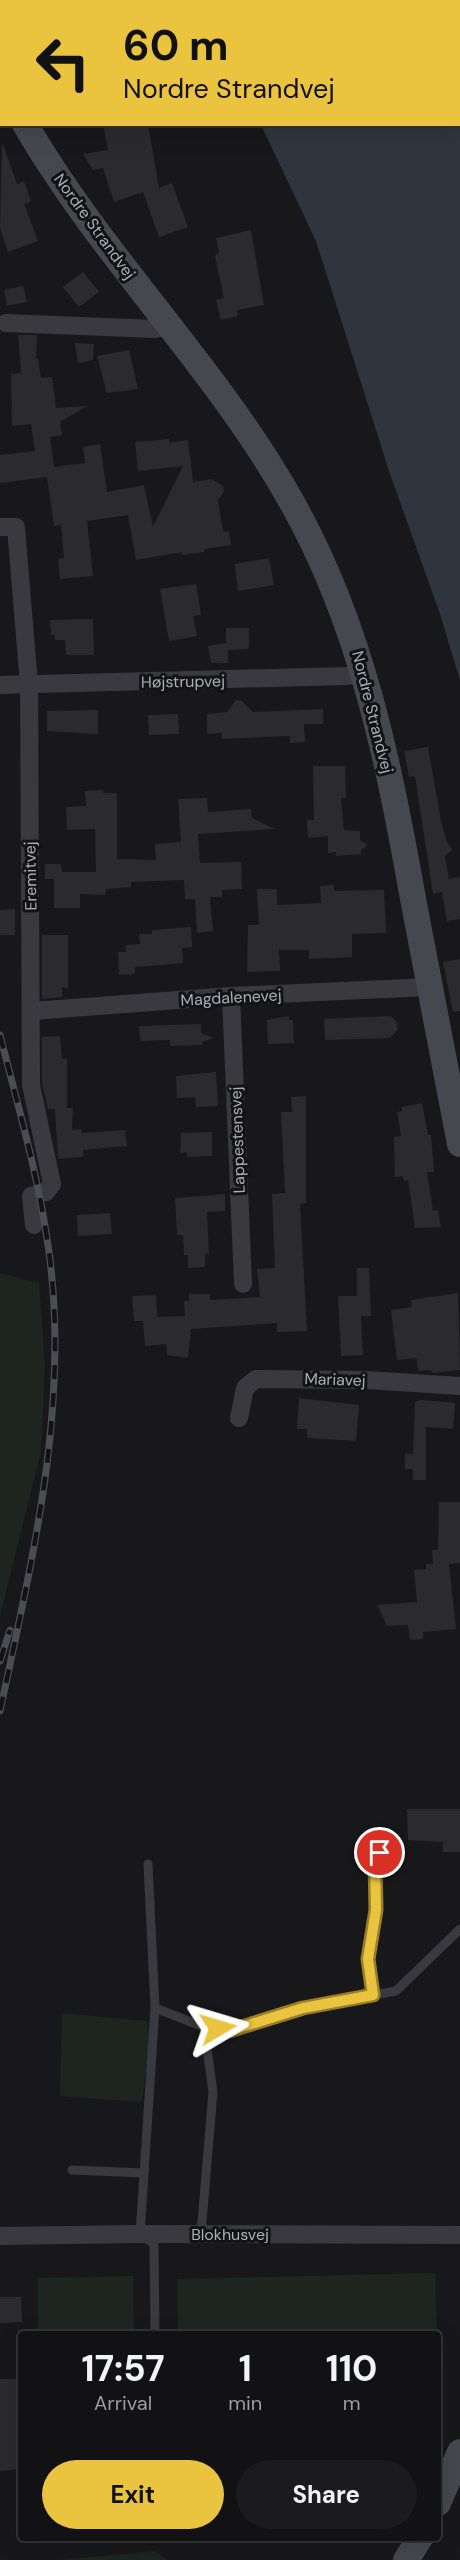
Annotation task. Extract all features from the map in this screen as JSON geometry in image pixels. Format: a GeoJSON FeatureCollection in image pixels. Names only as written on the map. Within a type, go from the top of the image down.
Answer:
{"type":"FeatureCollection","features":[{"type":"Feature","properties":{"kind":"main road","name":"Nordre Strandvej"},"geometry":{"type":"LineString","coordinates":[[26,126],[54,171],[242,423],[291,501],[328,574],[365,674],[399,822],[460,1144]]}},
{"type":"Feature","properties":{"kind":"main road"},"geometry":{"type":"LineString","coordinates":[[441,2496],[460,2452]]}},
{"type":"Feature","properties":{"kind":"main road"},"geometry":{"type":"LineString","coordinates":[[406,2560],[418,2541]]}},
{"type":"Feature","properties":{"kind":"street"},"geometry":{"type":"LineString","coordinates":[[6,323],[155,329],[169,326]]}},
{"type":"Feature","properties":{"kind":"street","name":"Eremitvej"},"geometry":{"type":"LineString","coordinates":[[0,527],[16,527],[29,685],[31,1085],[52,1184],[46,1192],[31,1196],[34,1225]]}},
{"type":"Feature","properties":{"kind":"street","name":"Højstrupvej"},"geometry":{"type":"LineString","coordinates":[[0,685],[365,674]]}},
{"type":"Feature","properties":{"kind":"street","name":"Magdalenevej"},"geometry":{"type":"LineString","coordinates":[[32,1011],[231,996],[430,987]]}},
{"type":"Feature","properties":{"kind":"street","name":"Lappestensvej"},"geometry":{"type":"LineString","coordinates":[[231,996],[243,1284]]}},
{"type":"Feature","properties":{"kind":"street","name":"Mariavej"},"geometry":{"type":"LineString","coordinates":[[239,1418],[245,1388],[256,1379],[344,1380],[460,1386]]}},
{"type":"Feature","properties":{"kind":"street","name":"Blokhusvej"},"geometry":{"type":"LineString","coordinates":[[0,2236],[460,2235]]}},
{"type":"Feature","properties":{"kind":"lane"},"geometry":{"type":"LineString","coordinates":[[373,1995],[368,1959],[376,1910],[375,1861],[393,1843]]}},
{"type":"Feature","properties":{"kind":"lane"},"geometry":{"type":"LineString","coordinates":[[148,1864],[155,2008],[140,2234],[154,2244],[155,2331]]}},
{"type":"Feature","properties":{"kind":"lane"},"geometry":{"type":"LineString","coordinates":[[155,2008],[204,2027],[232,2030],[303,2008],[396,1991],[460,1929]]}},
{"type":"Feature","properties":{"kind":"lane"},"geometry":{"type":"LineString","coordinates":[[201,2234],[213,2092],[204,2027]]}},
{"type":"Feature","properties":{"kind":"lane"},"geometry":{"type":"LineString","coordinates":[[72,2170],[144,2173]]}},
{"type":"Feature","properties":{"kind":"shaded area"},"geometry":{"type":"Polygon","coordinates":[[[261,126],[460,126],[460,680],[440,614],[389,471],[316,241],[261,126]]]}},
{"type":"Feature","properties":{"kind":"shaded area"},"geometry":{"type":"Polygon","coordinates":[[[0,1273],[39,1283],[45,1368],[41,1451],[0,1616],[0,1273]]]}},
{"type":"Feature","properties":{"kind":"shaded area"},"geometry":{"type":"Polygon","coordinates":[[[62,2013],[147,2021],[150,2043],[142,2102],[60,2096],[62,2013]]]}},
{"type":"Feature","properties":{"kind":"shaded area"},"geometry":{"type":"Polygon","coordinates":[[[435,2273],[437,2331],[178,2331],[177,2279],[435,2273]]]}},
{"type":"Feature","properties":{"kind":"shaded area"},"geometry":{"type":"Polygon","coordinates":[[[133,2276],[134,2331],[38,2331],[38,2278],[133,2276]]]}},
{"type":"Feature","properties":{"kind":"shaded area"},"geometry":{"type":"Polygon","coordinates":[[[156,2551],[167,2560],[60,2560],[156,2551]]]}},
{"type":"Feature","properties":{"kind":"building"},"geometry":{"type":"Polygon","coordinates":[[[103,126],[148,126],[159,188],[172,183],[188,227],[159,237],[143,192],[114,202],[103,168],[93,170],[83,154],[108,150],[103,126]]]}},
{"type":"Feature","properties":{"kind":"building"},"geometry":{"type":"Polygon","coordinates":[[[2,142],[17,184],[24,181],[31,201],[24,204],[38,241],[8,252],[0,228],[2,142]]]}},
{"type":"Feature","properties":{"kind":"building"},"geometry":{"type":"Polygon","coordinates":[[[251,230],[264,305],[237,310],[238,316],[221,320],[216,300],[224,298],[215,256],[219,252],[216,238],[251,230]]]}},
{"type":"Feature","properties":{"kind":"building"},"geometry":{"type":"Polygon","coordinates":[[[83,272],[99,292],[79,307],[63,287],[83,272]]]}},
{"type":"Feature","properties":{"kind":"building"},"geometry":{"type":"Polygon","coordinates":[[[23,286],[27,302],[7,306],[4,290],[23,286]]]}},
{"type":"Feature","properties":{"kind":"building"},"geometry":{"type":"Polygon","coordinates":[[[18,335],[37,335],[36,359],[38,359],[41,378],[52,377],[56,408],[87,406],[60,422],[62,435],[50,437],[54,467],[85,463],[83,447],[100,444],[107,492],[144,485],[153,527],[183,466],[138,471],[135,442],[169,439],[169,443],[188,440],[193,482],[212,479],[223,486],[224,492],[218,500],[224,532],[229,531],[231,545],[204,549],[204,552],[182,555],[182,552],[136,560],[128,515],[87,521],[93,576],[60,579],[58,559],[64,558],[61,525],[54,526],[47,477],[0,483],[0,455],[35,451],[31,424],[12,426],[11,374],[21,373],[18,335]]]}},
{"type":"Feature","properties":{"kind":"building"},"geometry":{"type":"Polygon","coordinates":[[[75,343],[94,344],[93,360],[78,363],[75,343]]]}},
{"type":"Feature","properties":{"kind":"building"},"geometry":{"type":"Polygon","coordinates":[[[129,350],[138,389],[107,393],[97,356],[129,350]]]}},
{"type":"Feature","properties":{"kind":"building"},"geometry":{"type":"Polygon","coordinates":[[[269,558],[274,585],[238,591],[235,564],[269,558]]]}},
{"type":"Feature","properties":{"kind":"building"},"geometry":{"type":"Polygon","coordinates":[[[196,584],[201,615],[193,616],[197,636],[169,641],[160,589],[196,584]]]}},
{"type":"Feature","properties":{"kind":"building"},"geometry":{"type":"Polygon","coordinates":[[[93,619],[94,655],[66,655],[65,640],[55,640],[55,635],[51,635],[50,620],[93,619]]]}},
{"type":"Feature","properties":{"kind":"building"},"geometry":{"type":"Polygon","coordinates":[[[226,628],[249,628],[248,649],[228,650],[228,663],[211,663],[208,646],[226,643],[226,628]]]}},
{"type":"Feature","properties":{"kind":"building"},"geometry":{"type":"Polygon","coordinates":[[[236,700],[242,701],[253,712],[323,709],[323,724],[304,724],[305,742],[290,743],[290,736],[222,739],[222,733],[207,734],[207,714],[227,712],[236,700]]]}},
{"type":"Feature","properties":{"kind":"building"},"geometry":{"type":"Polygon","coordinates":[[[98,710],[98,734],[47,731],[47,711],[98,710]]]}},
{"type":"Feature","properties":{"kind":"building"},"geometry":{"type":"Polygon","coordinates":[[[178,714],[179,734],[149,735],[148,715],[178,714]]]}},
{"type":"Feature","properties":{"kind":"building"},"geometry":{"type":"Polygon","coordinates":[[[428,747],[441,821],[447,842],[452,850],[445,856],[449,879],[460,877],[460,919],[447,921],[442,892],[433,894],[415,776],[409,777],[404,751],[428,747]]]}},
{"type":"Feature","properties":{"kind":"building"},"geometry":{"type":"Polygon","coordinates":[[[313,766],[345,766],[346,798],[341,798],[344,830],[360,831],[360,840],[368,845],[361,850],[361,854],[336,856],[336,852],[328,853],[328,836],[308,838],[307,820],[314,820],[313,766]]]}},
{"type":"Feature","properties":{"kind":"building"},"geometry":{"type":"Polygon","coordinates":[[[103,790],[103,793],[117,793],[117,859],[156,860],[155,844],[181,842],[178,799],[207,798],[208,812],[251,809],[252,818],[275,829],[198,834],[200,863],[241,862],[242,889],[222,890],[222,897],[210,897],[213,931],[197,933],[195,899],[185,899],[184,880],[131,882],[131,887],[106,889],[105,895],[80,894],[80,908],[54,908],[54,879],[45,879],[45,864],[61,864],[62,872],[96,872],[95,829],[67,830],[66,807],[86,806],[85,791],[103,790]]]}},
{"type":"Feature","properties":{"kind":"building"},"geometry":{"type":"Polygon","coordinates":[[[334,885],[334,891],[384,890],[386,933],[352,934],[352,957],[309,959],[309,950],[279,950],[280,971],[247,972],[248,925],[259,925],[257,889],[277,889],[277,905],[321,903],[320,886],[334,885]]]}},
{"type":"Feature","properties":{"kind":"building"},"geometry":{"type":"Polygon","coordinates":[[[15,909],[15,935],[0,935],[0,910],[15,909]]]}},
{"type":"Feature","properties":{"kind":"building"},"geometry":{"type":"Polygon","coordinates":[[[191,927],[192,947],[182,948],[183,963],[135,967],[135,974],[119,975],[118,952],[126,952],[126,945],[140,944],[139,934],[152,934],[152,930],[191,927]]]}},
{"type":"Feature","properties":{"kind":"building"},"geometry":{"type":"Polygon","coordinates":[[[42,935],[68,935],[68,988],[62,987],[62,997],[42,999],[42,935]]]}},
{"type":"Feature","properties":{"kind":"building"},"geometry":{"type":"Polygon","coordinates":[[[460,959],[460,1011],[453,1012],[443,962],[460,959]]]}},
{"type":"Feature","properties":{"kind":"building"},"geometry":{"type":"Polygon","coordinates":[[[289,1016],[289,1020],[293,1020],[294,1043],[268,1044],[267,1020],[289,1016]]]}},
{"type":"Feature","properties":{"kind":"building"},"geometry":{"type":"Polygon","coordinates":[[[390,1016],[396,1021],[398,1029],[390,1038],[325,1040],[324,1019],[390,1016]]]}},
{"type":"Feature","properties":{"kind":"building"},"geometry":{"type":"Polygon","coordinates":[[[201,1024],[201,1033],[213,1038],[202,1042],[202,1045],[170,1046],[170,1040],[140,1041],[139,1026],[201,1024]]]}},
{"type":"Feature","properties":{"kind":"building"},"geometry":{"type":"Polygon","coordinates":[[[60,1036],[62,1059],[67,1059],[67,1108],[73,1108],[72,1130],[81,1129],[82,1133],[125,1130],[127,1146],[83,1150],[83,1157],[58,1159],[55,1109],[48,1109],[42,1084],[42,1037],[60,1036]]]}},
{"type":"Feature","properties":{"kind":"building"},"geometry":{"type":"Polygon","coordinates":[[[216,1072],[218,1106],[196,1107],[195,1097],[177,1098],[176,1076],[216,1072]]]}},
{"type":"Feature","properties":{"kind":"building"},"geometry":{"type":"Polygon","coordinates":[[[306,1096],[306,1203],[300,1204],[307,1331],[277,1332],[277,1323],[191,1329],[188,1358],[167,1355],[166,1344],[145,1346],[143,1321],[134,1321],[132,1296],[156,1295],[157,1317],[185,1316],[184,1301],[189,1301],[189,1294],[210,1294],[210,1300],[260,1297],[257,1269],[275,1268],[272,1194],[285,1193],[281,1112],[292,1112],[291,1097],[306,1096]]]}},
{"type":"Feature","properties":{"kind":"building"},"geometry":{"type":"Polygon","coordinates":[[[422,1103],[428,1135],[431,1135],[434,1172],[427,1172],[433,1211],[438,1210],[441,1227],[415,1228],[408,1180],[404,1181],[403,1176],[395,1177],[394,1137],[401,1136],[397,1112],[402,1111],[402,1107],[422,1103]]]}},
{"type":"Feature","properties":{"kind":"building"},"geometry":{"type":"Polygon","coordinates":[[[212,1132],[212,1156],[187,1157],[187,1152],[180,1153],[181,1133],[212,1132]]]}},
{"type":"Feature","properties":{"kind":"building"},"geometry":{"type":"Polygon","coordinates":[[[225,1194],[225,1211],[207,1212],[209,1254],[205,1254],[205,1267],[188,1268],[188,1255],[184,1255],[183,1235],[177,1235],[175,1198],[225,1194]]]}},
{"type":"Feature","properties":{"kind":"building"},"geometry":{"type":"Polygon","coordinates":[[[110,1213],[112,1234],[78,1236],[77,1215],[110,1213]]]}},
{"type":"Feature","properties":{"kind":"building"},"geometry":{"type":"Polygon","coordinates":[[[357,1268],[369,1268],[371,1316],[361,1316],[363,1355],[341,1356],[338,1296],[357,1296],[357,1268]]]}},
{"type":"Feature","properties":{"kind":"building"},"geometry":{"type":"Polygon","coordinates":[[[458,1293],[460,1370],[433,1373],[430,1370],[418,1371],[417,1358],[397,1360],[391,1310],[412,1307],[411,1300],[458,1293]]]}},
{"type":"Feature","properties":{"kind":"building"},"geometry":{"type":"Polygon","coordinates":[[[299,1398],[359,1405],[356,1441],[307,1438],[307,1429],[297,1429],[299,1398]]]}},
{"type":"Feature","properties":{"kind":"building"},"geometry":{"type":"Polygon","coordinates":[[[421,1400],[455,1403],[453,1429],[426,1427],[426,1480],[413,1480],[413,1469],[405,1469],[405,1454],[413,1454],[415,1402],[421,1400]]]}},
{"type":"Feature","properties":{"kind":"building"},"geometry":{"type":"Polygon","coordinates":[[[439,1502],[460,1502],[460,1563],[449,1564],[456,1629],[423,1632],[423,1639],[410,1640],[408,1625],[387,1626],[377,1605],[417,1602],[414,1570],[426,1569],[426,1564],[433,1564],[432,1550],[438,1550],[439,1502]]]}},
{"type":"Feature","properties":{"kind":"building"},"geometry":{"type":"Polygon","coordinates":[[[407,1809],[460,1809],[460,1852],[443,1852],[443,1842],[408,1840],[407,1809]]]}},
{"type":"Feature","properties":{"kind":"building"},"geometry":{"type":"Polygon","coordinates":[[[0,2297],[21,2297],[22,2322],[0,2323],[0,2297]]]}},
{"type":"Feature","properties":{"kind":"building"},"geometry":{"type":"Polygon","coordinates":[[[0,2379],[18,2379],[18,2469],[0,2471],[0,2379]]]}},
{"type":"Feature","properties":{"kind":"railway"},"geometry":{"type":"LineString","coordinates":[[0,1035],[28,1142],[45,1224],[54,1310],[55,1368],[51,1425],[35,1540],[0,1711]]}},
{"type":"Feature","properties":{"kind":"railway"},"geometry":{"type":"LineString","coordinates":[[0,1661],[10,1630]]}},
{"type":"Feature","properties":{"kind":"route"},"geometry":{"type":"LineString","coordinates":[[218,2028],[232,2030],[303,2008],[373,1995],[368,1959],[376,1910],[375,1861],[380,1853]]}}]}
